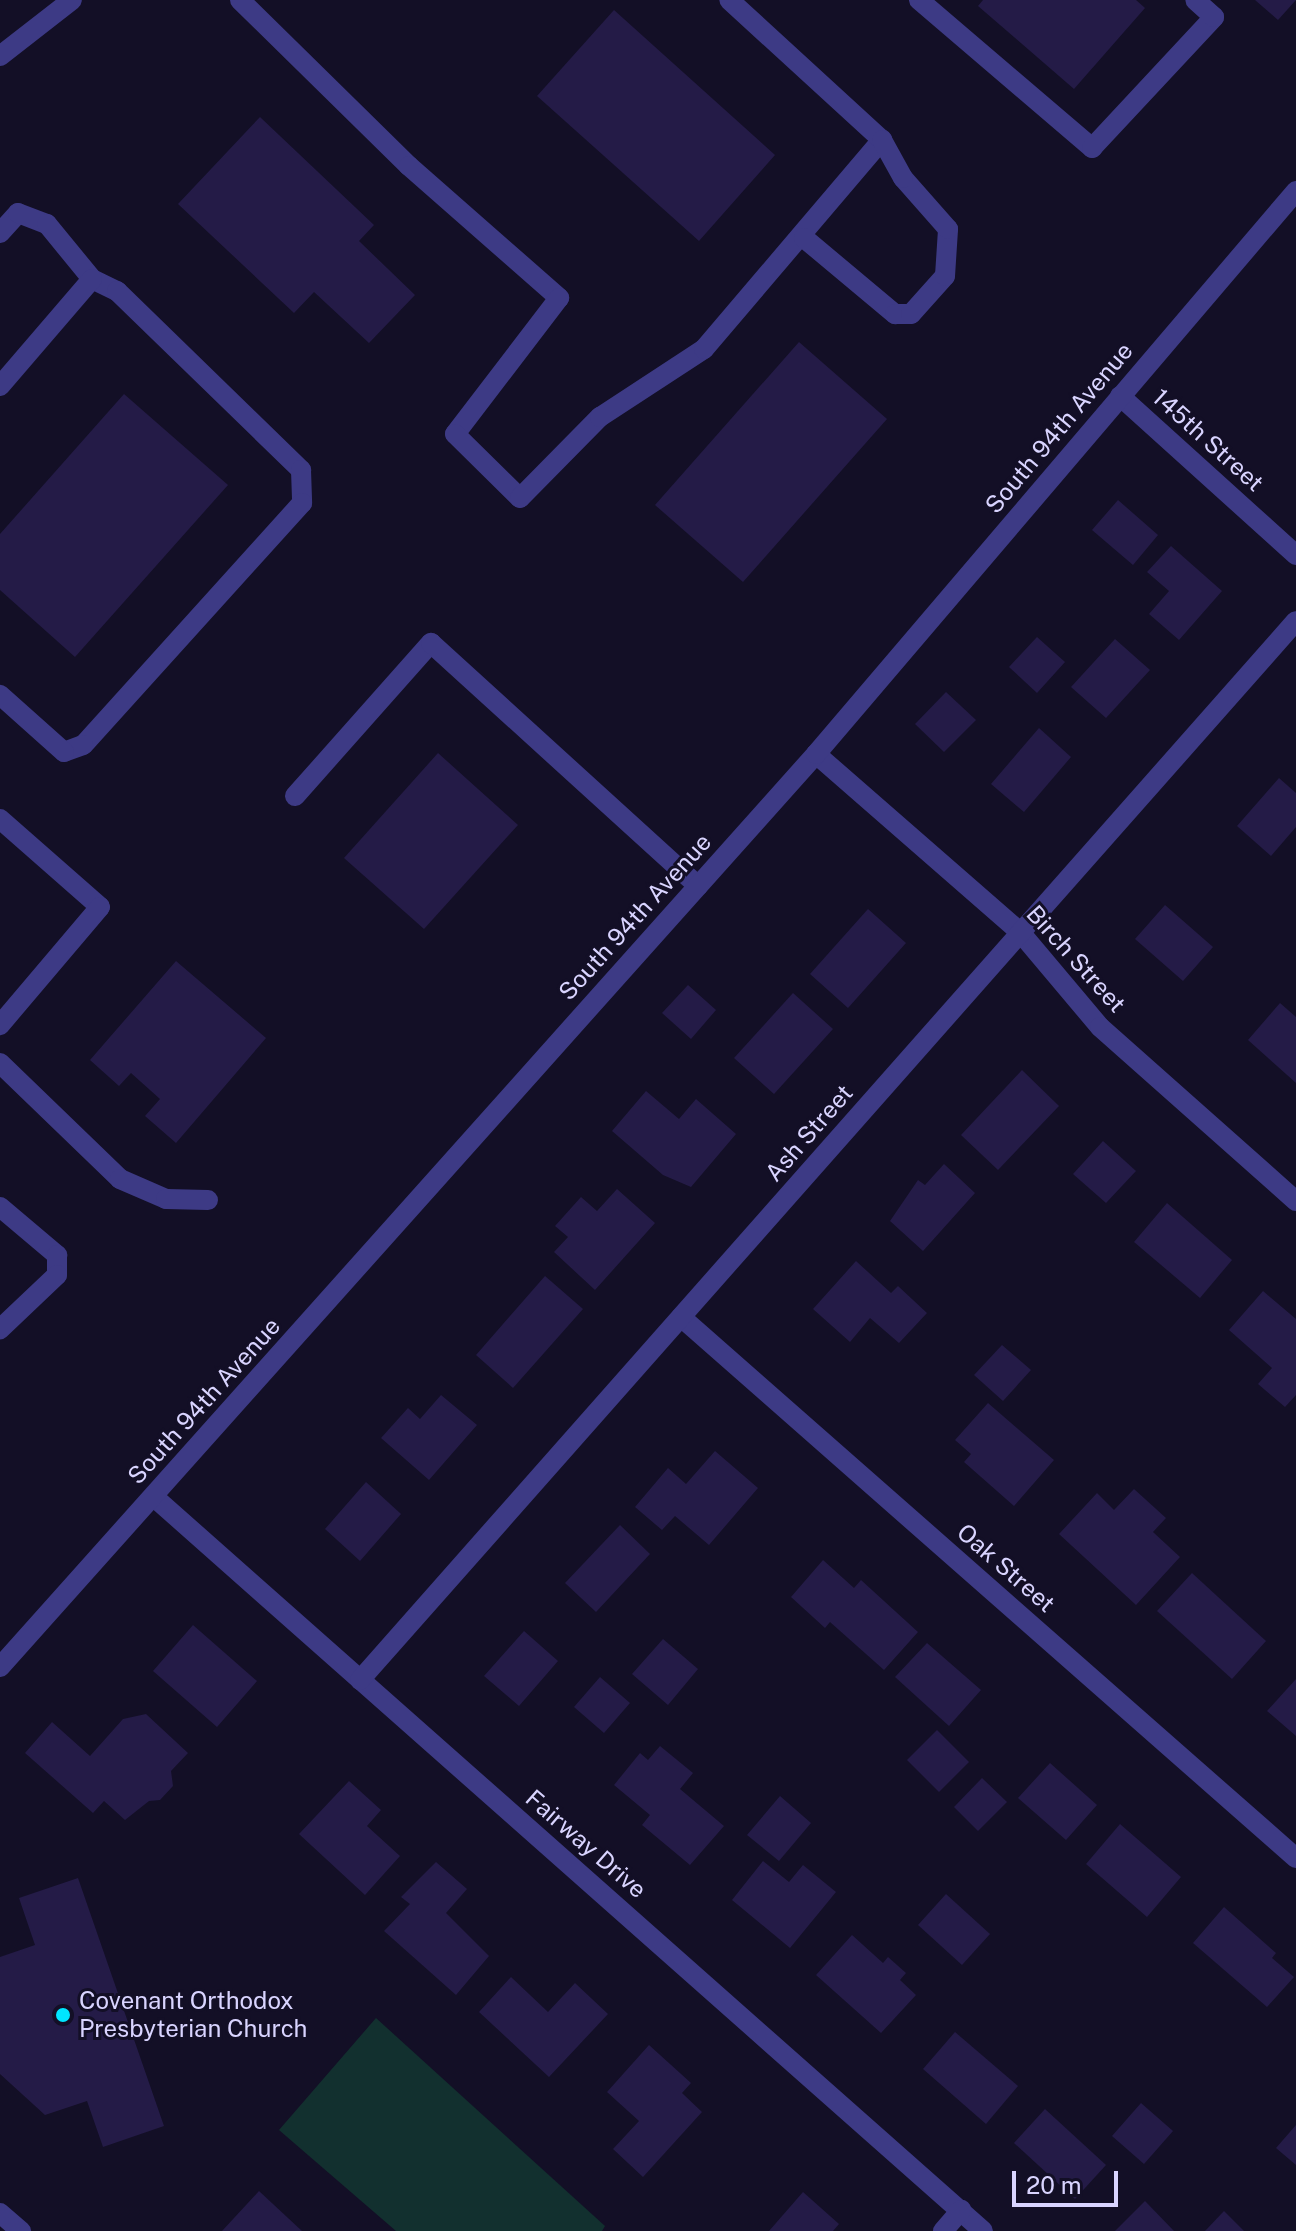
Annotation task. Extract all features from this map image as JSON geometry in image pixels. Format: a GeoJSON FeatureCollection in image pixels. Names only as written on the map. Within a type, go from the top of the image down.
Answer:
{"type":"FeatureCollection","features":[{"type":"Feature","properties":{"kind":"street"},"geometry":{"type":"LineString","coordinates":[[0,56],[72,0]]}},
{"type":"Feature","properties":{"kind":"street"},"geometry":{"type":"LineString","coordinates":[[240,0],[409,166],[559,298],[455,434],[520,498],[600,417],[704,349],[804,238],[882,140]]}},
{"type":"Feature","properties":{"kind":"street"},"geometry":{"type":"LineString","coordinates":[[729,0],[882,140],[903,178],[948,229],[945,276],[911,314],[895,314],[804,238]]}},
{"type":"Feature","properties":{"kind":"street"},"geometry":{"type":"LineString","coordinates":[[919,0],[1092,148],[1214,17],[1195,0]]}},
{"type":"Feature","properties":{"kind":"street","name":"South 94th Avenue"},"geometry":{"type":"LineString","coordinates":[[0,1667],[816,754],[1296,191]]}},
{"type":"Feature","properties":{"kind":"street"},"geometry":{"type":"LineString","coordinates":[[0,233],[18,213],[47,224],[92,279],[117,291],[301,470],[302,503],[83,745],[64,752],[0,695]]}},
{"type":"Feature","properties":{"kind":"street"},"geometry":{"type":"LineString","coordinates":[[0,386],[92,279]]}},
{"type":"Feature","properties":{"kind":"street","name":"145th Street"},"geometry":{"type":"LineString","coordinates":[[1120,396],[1296,555]]}},
{"type":"Feature","properties":{"kind":"street","name":"Ash Street"},"geometry":{"type":"LineString","coordinates":[[360,1680],[1296,621]]}},
{"type":"Feature","properties":{"kind":"street"},"geometry":{"type":"LineString","coordinates":[[295,796],[431,643],[698,886]]}},
{"type":"Feature","properties":{"kind":"street","name":"Birch Street"},"geometry":{"type":"LineString","coordinates":[[816,754],[1020,932],[1100,1027],[1296,1201]]}},
{"type":"Feature","properties":{"kind":"street"},"geometry":{"type":"LineString","coordinates":[[0,819],[100,907],[0,1025]]}},
{"type":"Feature","properties":{"kind":"street"},"geometry":{"type":"LineString","coordinates":[[0,1063],[120,1179],[166,1199],[208,1200]]}},
{"type":"Feature","properties":{"kind":"street"},"geometry":{"type":"LineString","coordinates":[[0,1207],[57,1255],[57,1275],[0,1329]]}},
{"type":"Feature","properties":{"kind":"street","name":"Oak Street"},"geometry":{"type":"LineString","coordinates":[[681,1317],[1296,1858]]}},
{"type":"Feature","properties":{"kind":"street","name":"Fairway Drive"},"geometry":{"type":"LineString","coordinates":[[154,1497],[983,2231]]}},
{"type":"Feature","properties":{"kind":"street"},"geometry":{"type":"LineString","coordinates":[[943,2231],[961,2210]]}},
{"type":"Feature","properties":{"kind":"street"},"geometry":{"type":"LineString","coordinates":[[0,2213],[21,2231]]}},
{"type":"Feature","properties":{"kind":"green space"},"geometry":{"type":"Polygon","coordinates":[[[376,2018],[605,2226],[602,2231],[396,2231],[279,2130],[376,2018]]]}},
{"type":"Feature","properties":{"kind":"building"},"geometry":{"type":"Polygon","coordinates":[[[983,0],[1136,0],[1145,8],[1074,89],[978,6],[983,0]]]}},
{"type":"Feature","properties":{"kind":"building"},"geometry":{"type":"Polygon","coordinates":[[[1255,0],[1296,0],[1278,20],[1255,0]]]}},
{"type":"Feature","properties":{"kind":"building"},"geometry":{"type":"Polygon","coordinates":[[[614,10],[775,155],[699,241],[537,96],[614,10]]]}},
{"type":"Feature","properties":{"kind":"building"},"geometry":{"type":"Polygon","coordinates":[[[260,117],[374,225],[359,241],[415,295],[369,343],[314,292],[294,313],[178,204],[260,117]]]}},
{"type":"Feature","properties":{"kind":"building"},"geometry":{"type":"Polygon","coordinates":[[[799,342],[887,419],[743,582],[655,505],[799,342]]]}},
{"type":"Feature","properties":{"kind":"building"},"geometry":{"type":"Polygon","coordinates":[[[124,394],[228,485],[75,657],[0,590],[0,534],[124,394]]]}},
{"type":"Feature","properties":{"kind":"building"},"geometry":{"type":"Polygon","coordinates":[[[1118,500],[1158,535],[1133,565],[1092,530],[1118,500]]]}},
{"type":"Feature","properties":{"kind":"building"},"geometry":{"type":"Polygon","coordinates":[[[1171,546],[1222,591],[1179,640],[1149,614],[1169,591],[1147,572],[1171,546]]]}},
{"type":"Feature","properties":{"kind":"building"},"geometry":{"type":"Polygon","coordinates":[[[1037,637],[1065,662],[1037,693],[1009,667],[1037,637]]]}},
{"type":"Feature","properties":{"kind":"building"},"geometry":{"type":"Polygon","coordinates":[[[1115,639],[1150,670],[1106,718],[1071,687],[1115,639]]]}},
{"type":"Feature","properties":{"kind":"building"},"geometry":{"type":"Polygon","coordinates":[[[946,692],[976,720],[944,752],[915,724],[946,692]]]}},
{"type":"Feature","properties":{"kind":"building"},"geometry":{"type":"Polygon","coordinates":[[[1039,728],[1071,757],[1024,812],[991,784],[1039,728]]]}},
{"type":"Feature","properties":{"kind":"building"},"geometry":{"type":"Polygon","coordinates":[[[438,753],[518,825],[424,929],[344,858],[438,753]]]}},
{"type":"Feature","properties":{"kind":"building"},"geometry":{"type":"Polygon","coordinates":[[[1279,778],[1296,793],[1296,827],[1271,856],[1237,826],[1279,778]]]}},
{"type":"Feature","properties":{"kind":"building"},"geometry":{"type":"Polygon","coordinates":[[[1165,905],[1213,947],[1183,981],[1135,939],[1165,905]]]}},
{"type":"Feature","properties":{"kind":"building"},"geometry":{"type":"Polygon","coordinates":[[[868,909],[906,943],[848,1008],[810,974],[868,909]]]}},
{"type":"Feature","properties":{"kind":"building"},"geometry":{"type":"Polygon","coordinates":[[[176,961],[266,1038],[176,1143],[145,1116],[160,1099],[131,1073],[119,1086],[90,1060],[176,961]]]}},
{"type":"Feature","properties":{"kind":"building"},"geometry":{"type":"Polygon","coordinates":[[[688,985],[716,1010],[691,1039],[662,1013],[688,985]]]}},
{"type":"Feature","properties":{"kind":"building"},"geometry":{"type":"Polygon","coordinates":[[[793,993],[833,1029],[774,1094],[734,1058],[793,993]]]}},
{"type":"Feature","properties":{"kind":"building"},"geometry":{"type":"Polygon","coordinates":[[[1280,1003],[1296,1017],[1296,1083],[1248,1040],[1280,1003]]]}},
{"type":"Feature","properties":{"kind":"building"},"geometry":{"type":"Polygon","coordinates":[[[1022,1070],[1059,1106],[998,1170],[961,1135],[1022,1070]]]}},
{"type":"Feature","properties":{"kind":"building"},"geometry":{"type":"Polygon","coordinates":[[[646,1091],[679,1119],[696,1099],[736,1134],[691,1187],[663,1175],[612,1131],[646,1091]]]}},
{"type":"Feature","properties":{"kind":"building"},"geometry":{"type":"Polygon","coordinates":[[[1103,1141],[1136,1171],[1106,1203],[1073,1174],[1103,1141]]]}},
{"type":"Feature","properties":{"kind":"building"},"geometry":{"type":"Polygon","coordinates":[[[944,1164],[975,1193],[923,1251],[890,1221],[918,1180],[925,1185],[944,1164]]]}},
{"type":"Feature","properties":{"kind":"building"},"geometry":{"type":"Polygon","coordinates":[[[617,1189],[655,1223],[595,1290],[554,1252],[568,1237],[555,1226],[581,1197],[597,1211],[617,1189]]]}},
{"type":"Feature","properties":{"kind":"building"},"geometry":{"type":"Polygon","coordinates":[[[1167,1203],[1232,1260],[1200,1298],[1134,1242],[1167,1203]]]}},
{"type":"Feature","properties":{"kind":"building"},"geometry":{"type":"Polygon","coordinates":[[[856,1261],[891,1293],[898,1286],[927,1313],[899,1343],[870,1318],[850,1342],[813,1309],[856,1261]]]}},
{"type":"Feature","properties":{"kind":"building"},"geometry":{"type":"Polygon","coordinates":[[[545,1276],[583,1309],[513,1388],[476,1355],[545,1276]]]}},
{"type":"Feature","properties":{"kind":"building"},"geometry":{"type":"Polygon","coordinates":[[[1263,1291],[1296,1319],[1296,1395],[1285,1407],[1258,1384],[1272,1368],[1229,1330],[1263,1291]]]}},
{"type":"Feature","properties":{"kind":"building"},"geometry":{"type":"Polygon","coordinates":[[[1002,1345],[1031,1370],[1003,1401],[974,1375],[1002,1345]]]}},
{"type":"Feature","properties":{"kind":"building"},"geometry":{"type":"Polygon","coordinates":[[[441,1395],[477,1425],[429,1480],[381,1438],[408,1408],[420,1419],[441,1395]]]}},
{"type":"Feature","properties":{"kind":"building"},"geometry":{"type":"Polygon","coordinates":[[[988,1403],[1054,1460],[1014,1506],[964,1462],[971,1454],[955,1440],[988,1403]]]}},
{"type":"Feature","properties":{"kind":"building"},"geometry":{"type":"Polygon","coordinates":[[[715,1451],[758,1488],[709,1545],[675,1516],[662,1530],[635,1507],[668,1468],[686,1484],[715,1451]]]}},
{"type":"Feature","properties":{"kind":"building"},"geometry":{"type":"Polygon","coordinates":[[[366,1482],[401,1514],[360,1561],[325,1529],[366,1482]]]}},
{"type":"Feature","properties":{"kind":"building"},"geometry":{"type":"Polygon","coordinates":[[[1134,1489],[1166,1518],[1153,1532],[1180,1557],[1136,1605],[1059,1534],[1097,1493],[1114,1510],[1134,1489]]]}},
{"type":"Feature","properties":{"kind":"building"},"geometry":{"type":"Polygon","coordinates":[[[620,1525],[650,1554],[596,1612],[565,1583],[620,1525]]]}},
{"type":"Feature","properties":{"kind":"building"},"geometry":{"type":"Polygon","coordinates":[[[823,1560],[854,1588],[861,1580],[918,1632],[884,1670],[830,1622],[825,1628],[791,1597],[823,1560]]]}},
{"type":"Feature","properties":{"kind":"building"},"geometry":{"type":"Polygon","coordinates":[[[1192,1573],[1266,1641],[1232,1679],[1157,1611],[1192,1573]]]}},
{"type":"Feature","properties":{"kind":"building"},"geometry":{"type":"Polygon","coordinates":[[[193,1625],[257,1681],[217,1727],[153,1671],[193,1625]]]}},
{"type":"Feature","properties":{"kind":"building"},"geometry":{"type":"Polygon","coordinates":[[[524,1631],[558,1661],[519,1706],[484,1676],[524,1631]]]}},
{"type":"Feature","properties":{"kind":"building"},"geometry":{"type":"Polygon","coordinates":[[[663,1639],[698,1669],[668,1705],[632,1674],[663,1639]]]}},
{"type":"Feature","properties":{"kind":"building"},"geometry":{"type":"Polygon","coordinates":[[[927,1643],[981,1690],[949,1726],[895,1677],[927,1643]]]}},
{"type":"Feature","properties":{"kind":"building"},"geometry":{"type":"Polygon","coordinates":[[[600,1677],[630,1703],[604,1733],[574,1707],[600,1677]]]}},
{"type":"Feature","properties":{"kind":"building"},"geometry":{"type":"Polygon","coordinates":[[[1296,1679],[1296,1736],[1267,1711],[1296,1679]]]}},
{"type":"Feature","properties":{"kind":"building"},"geometry":{"type":"Polygon","coordinates":[[[146,1714],[188,1753],[171,1771],[173,1786],[160,1800],[149,1801],[125,1820],[104,1801],[93,1813],[25,1753],[52,1722],[90,1756],[123,1719],[146,1714]]]}},
{"type":"Feature","properties":{"kind":"building"},"geometry":{"type":"Polygon","coordinates":[[[937,1730],[969,1762],[939,1792],[907,1760],[937,1730]]]}},
{"type":"Feature","properties":{"kind":"building"},"geometry":{"type":"Polygon","coordinates":[[[660,1746],[693,1773],[680,1789],[724,1826],[690,1865],[642,1825],[650,1815],[614,1785],[640,1753],[648,1760],[660,1746]]]}},
{"type":"Feature","properties":{"kind":"building"},"geometry":{"type":"Polygon","coordinates":[[[1050,1763],[1097,1805],[1066,1840],[1018,1798],[1050,1763]]]}},
{"type":"Feature","properties":{"kind":"building"},"geometry":{"type":"Polygon","coordinates":[[[982,1778],[1007,1802],[978,1831],[954,1807],[982,1778]]]}},
{"type":"Feature","properties":{"kind":"building"},"geometry":{"type":"Polygon","coordinates":[[[349,1781],[381,1810],[367,1826],[400,1856],[365,1895],[299,1834],[349,1781]]]}},
{"type":"Feature","properties":{"kind":"building"},"geometry":{"type":"Polygon","coordinates":[[[780,1796],[811,1823],[779,1861],[747,1835],[780,1796]]]}},
{"type":"Feature","properties":{"kind":"building"},"geometry":{"type":"Polygon","coordinates":[[[1120,1824],[1181,1877],[1147,1917],[1086,1864],[1120,1824]]]}},
{"type":"Feature","properties":{"kind":"building"},"geometry":{"type":"Polygon","coordinates":[[[763,1861],[789,1882],[803,1865],[836,1892],[790,1948],[732,1900],[763,1861]]]}},
{"type":"Feature","properties":{"kind":"building"},"geometry":{"type":"Polygon","coordinates":[[[436,1862],[467,1889],[446,1913],[489,1956],[456,1995],[384,1931],[410,1904],[401,1897],[436,1862]]]}},
{"type":"Feature","properties":{"kind":"building","name":"Covenant Orthodox Presbyterian Church"},"geometry":{"type":"Polygon","coordinates":[[[78,1878],[164,2126],[103,2147],[87,2101],[45,2115],[0,2074],[0,1957],[35,1945],[19,1898],[78,1878]]]}},
{"type":"Feature","properties":{"kind":"building"},"geometry":{"type":"Polygon","coordinates":[[[946,1894],[990,1934],[962,1965],[918,1925],[946,1894]]]}},
{"type":"Feature","properties":{"kind":"building"},"geometry":{"type":"Polygon","coordinates":[[[1224,1907],[1276,1953],[1272,1958],[1294,1977],[1267,2007],[1193,1943],[1224,1907]]]}},
{"type":"Feature","properties":{"kind":"building"},"geometry":{"type":"Polygon","coordinates":[[[852,1935],[883,1963],[888,1957],[906,1973],[900,1980],[916,1995],[881,2033],[816,1975],[852,1935]]]}},
{"type":"Feature","properties":{"kind":"building"},"geometry":{"type":"Polygon","coordinates":[[[511,1977],[548,2012],[575,1983],[608,2014],[549,2077],[479,2012],[511,1977]]]}},
{"type":"Feature","properties":{"kind":"building"},"geometry":{"type":"Polygon","coordinates":[[[955,2032],[1018,2086],[986,2124],[923,2069],[955,2032]]]}},
{"type":"Feature","properties":{"kind":"building"},"geometry":{"type":"Polygon","coordinates":[[[649,2045],[691,2083],[682,2093],[702,2112],[643,2177],[613,2149],[639,2121],[607,2092],[649,2045]]]}},
{"type":"Feature","properties":{"kind":"building"},"geometry":{"type":"Polygon","coordinates":[[[1141,2103],[1173,2131],[1144,2164],[1112,2136],[1141,2103]]]}},
{"type":"Feature","properties":{"kind":"building"},"geometry":{"type":"Polygon","coordinates":[[[1045,2109],[1106,2165],[1075,2199],[1014,2143],[1045,2109]]]}},
{"type":"Feature","properties":{"kind":"building"},"geometry":{"type":"Polygon","coordinates":[[[1296,2125],[1296,2165],[1276,2148],[1296,2125]]]}},
{"type":"Feature","properties":{"kind":"building"},"geometry":{"type":"Polygon","coordinates":[[[259,2191],[302,2231],[222,2231],[259,2191]]]}},
{"type":"Feature","properties":{"kind":"building"},"geometry":{"type":"Polygon","coordinates":[[[803,2192],[839,2224],[833,2231],[769,2231],[803,2192]]]}},
{"type":"Feature","properties":{"kind":"building"},"geometry":{"type":"Polygon","coordinates":[[[1145,2201],[1174,2231],[1115,2231],[1145,2201]]]}},
{"type":"Feature","properties":{"kind":"building"},"geometry":{"type":"Polygon","coordinates":[[[1224,2211],[1244,2231],[1205,2231],[1224,2211]]]}},
{"type":"Feature","properties":{"kind":"place","name":"Covenant Orthodox Presbyterian Church"},"geometry":{"type":"Point","coordinates":[63,2015]}}]}
